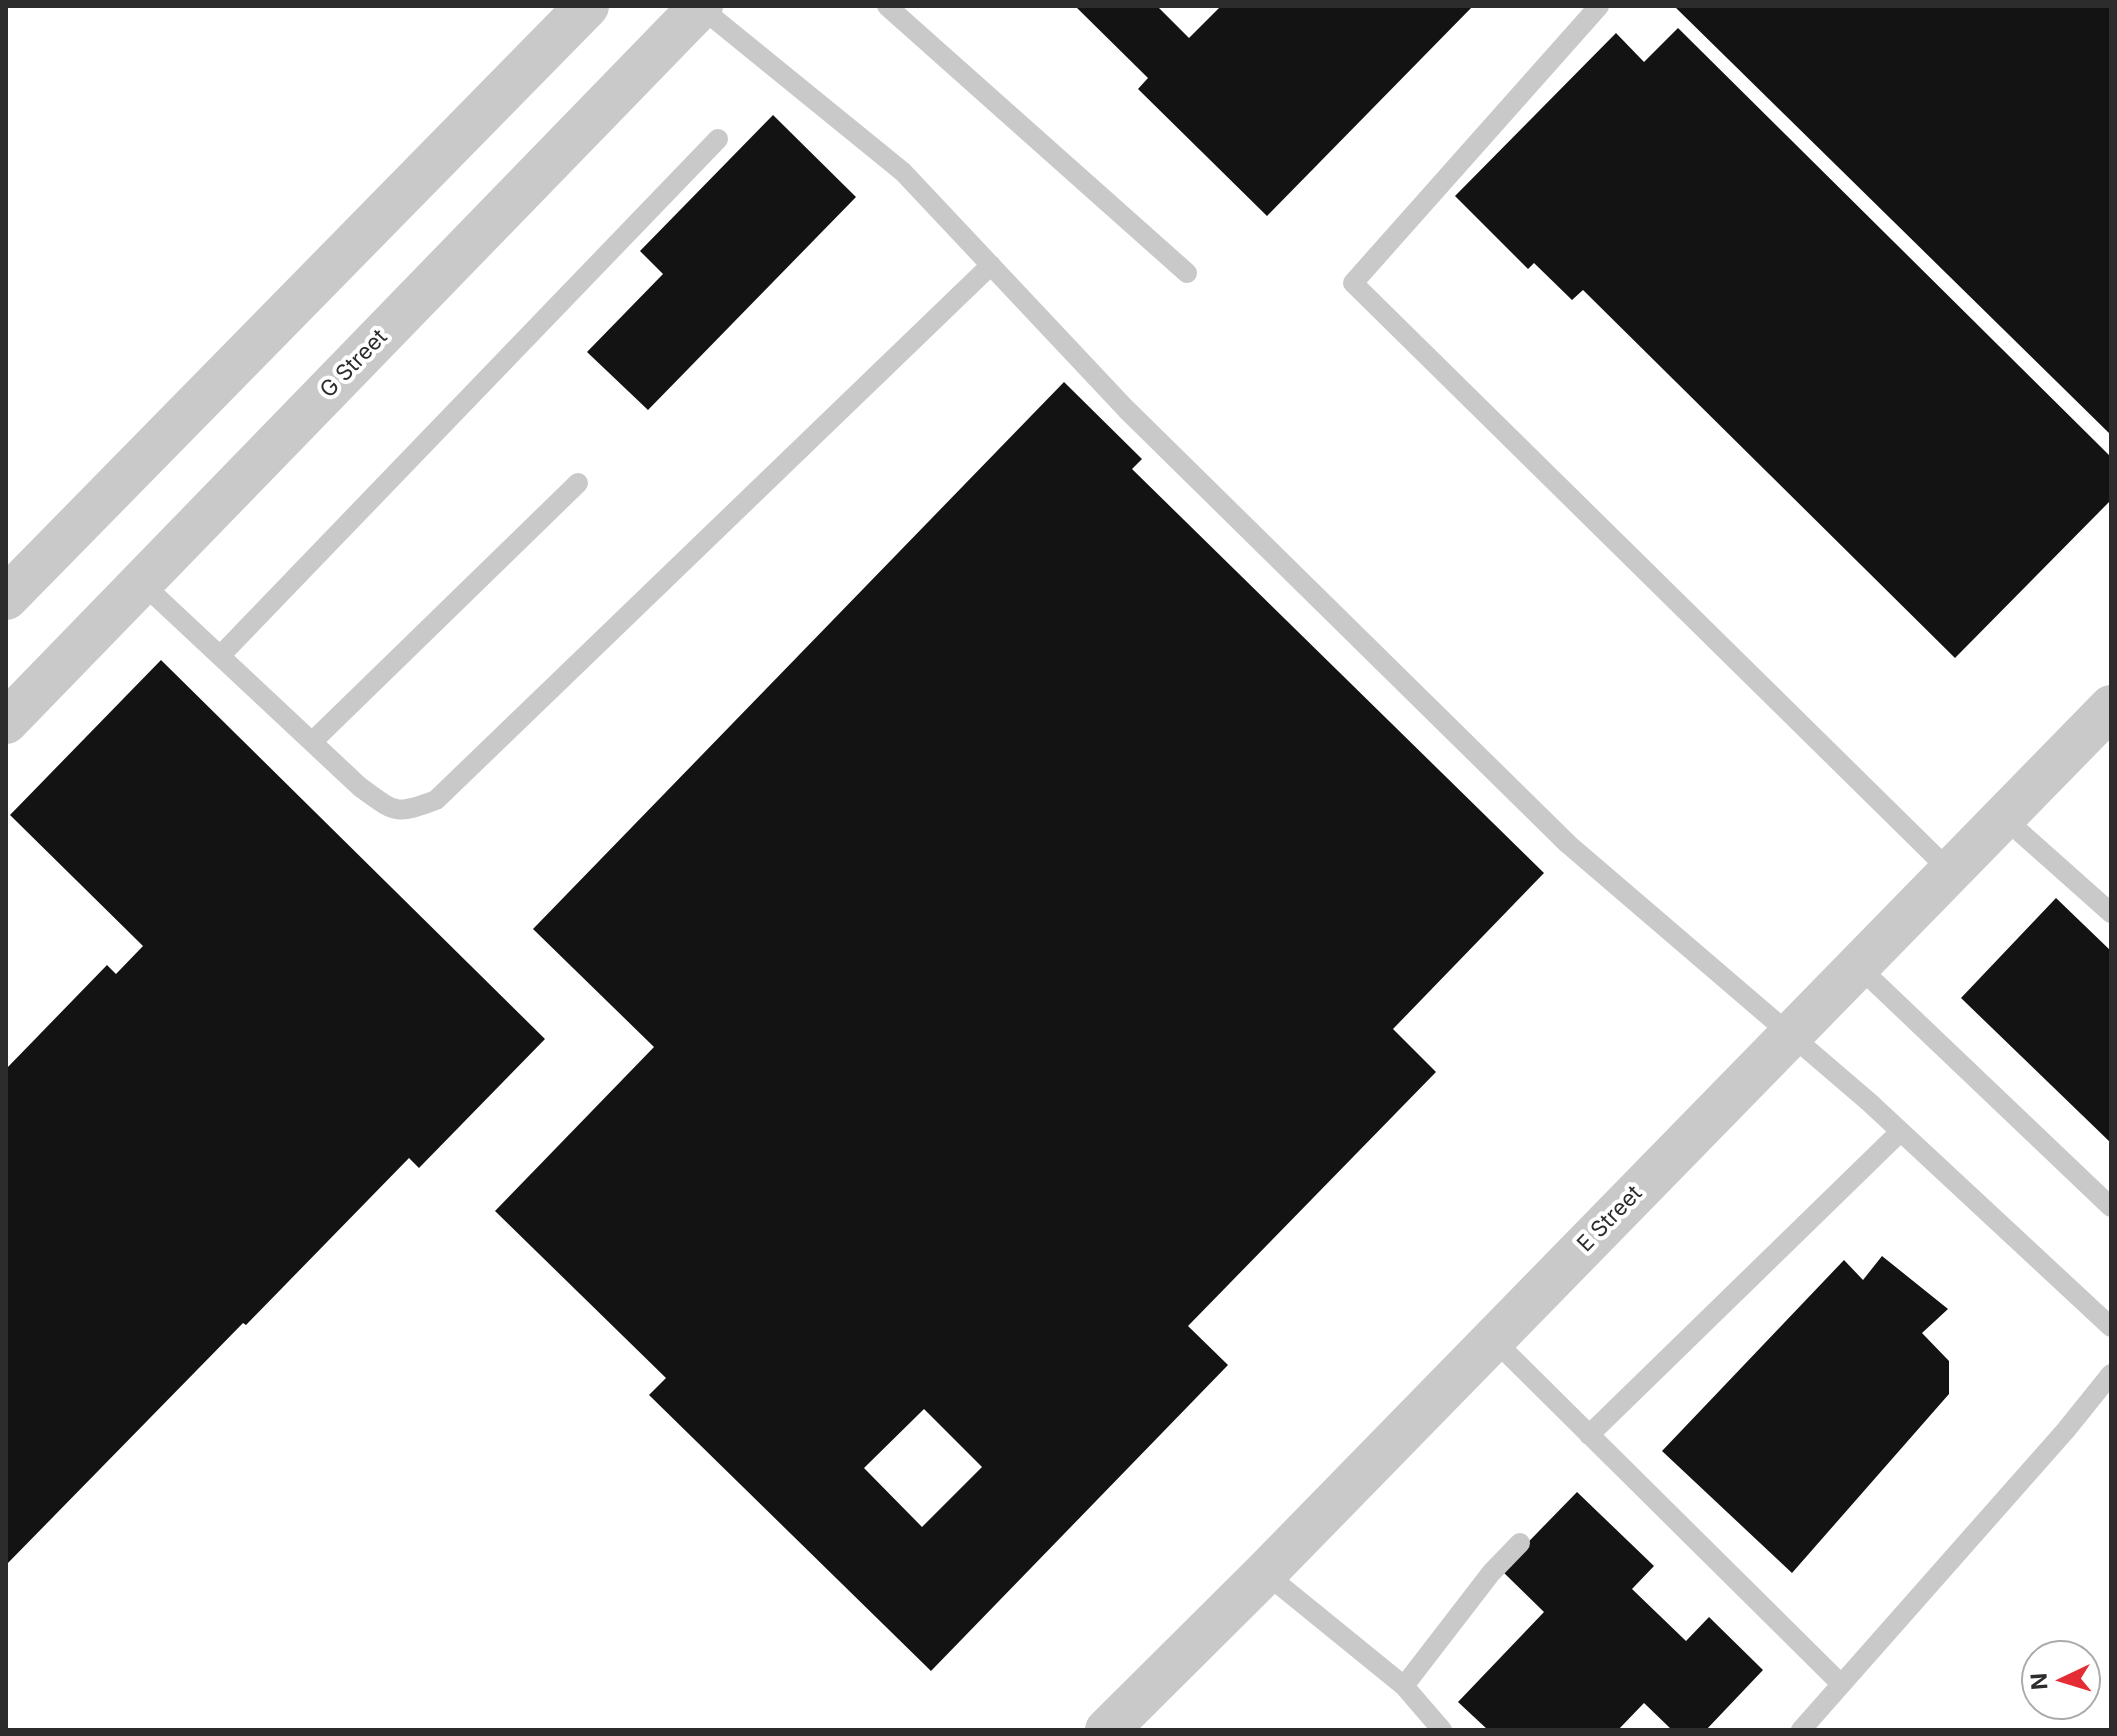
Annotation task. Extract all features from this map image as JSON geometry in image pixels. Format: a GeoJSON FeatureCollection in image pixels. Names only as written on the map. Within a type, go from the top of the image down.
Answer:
{"type":"FeatureCollection","features":[{"type":"Feature","properties":{"kind":"street"},"geometry":{"type":"LineString","coordinates":[[6,598],[587,6]]}},
{"type":"Feature","properties":{"kind":"street","name":"G Street"},"geometry":{"type":"LineString","coordinates":[[6,722],[701,7]]}},
{"type":"Feature","properties":{"kind":"street","name":"E Street"},"geometry":{"type":"LineString","coordinates":[[1107,1730],[1265,1573],[2111,707]]}},
{"type":"Feature","properties":{"kind":"lane"},"geometry":{"type":"LineString","coordinates":[[887,6],[1187,273]]}},
{"type":"Feature","properties":{"kind":"lane"},"geometry":{"type":"LineString","coordinates":[[1599,6],[1353,283],[1950,871]]}},
{"type":"Feature","properties":{"kind":"lane"},"geometry":{"type":"LineString","coordinates":[[701,7],[903,172],[1126,409],[1568,844],[1792,1033],[2111,1327]]}},
{"type":"Feature","properties":{"kind":"lane"},"geometry":{"type":"LineString","coordinates":[[220,656],[718,139]]}},
{"type":"Feature","properties":{"kind":"lane"},"geometry":{"type":"LineString","coordinates":[[142,583],[360,787],[393,810],[408,810],[436,800],[991,265]]}},
{"type":"Feature","properties":{"kind":"lane"},"geometry":{"type":"LineString","coordinates":[[312,742],[578,483]]}},
{"type":"Feature","properties":{"kind":"lane"},"geometry":{"type":"LineString","coordinates":[[2003,817],[2111,913]]}},
{"type":"Feature","properties":{"kind":"lane"},"geometry":{"type":"LineString","coordinates":[[1858,966],[2111,1207]]}},
{"type":"Feature","properties":{"kind":"lane"},"geometry":{"type":"LineString","coordinates":[[1589,1435],[1900,1132]]}},
{"type":"Feature","properties":{"kind":"lane"},"geometry":{"type":"LineString","coordinates":[[1493,1339],[1840,1683]]}},
{"type":"Feature","properties":{"kind":"lane"},"geometry":{"type":"LineString","coordinates":[[1801,1730],[2066,1430],[2111,1374]]}},
{"type":"Feature","properties":{"kind":"lane"},"geometry":{"type":"LineString","coordinates":[[1404,1686],[1491,1573],[1520,1543]]}},
{"type":"Feature","properties":{"kind":"lane"},"geometry":{"type":"LineString","coordinates":[[1265,1573],[1404,1686],[1442,1730]]}},
{"type":"Feature","properties":{"kind":"building"},"geometry":{"type":"Polygon","coordinates":[[[1075,6],[1157,6],[1189,38],[1221,6],[1473,6],[1267,216],[1138,89],[1148,78],[1075,6]]]}},
{"type":"Feature","properties":{"kind":"building"},"geometry":{"type":"Polygon","coordinates":[[[1674,6],[2111,6],[2111,435],[1674,6]]]}},
{"type":"Feature","properties":{"kind":"building"},"geometry":{"type":"Polygon","coordinates":[[[1678,28],[2111,457],[2111,500],[1955,658],[1583,290],[1572,300],[1534,263],[1528,269],[1455,196],[1616,33],[1644,62],[1678,28]]]}},
{"type":"Feature","properties":{"kind":"building"},"geometry":{"type":"Polygon","coordinates":[[[773,115],[856,197],[648,410],[587,352],[663,274],[640,251],[773,115]]]}},
{"type":"Feature","properties":{"kind":"building"},"geometry":{"type":"Polygon","coordinates":[[[1064,382],[1142,459],[1132,469],[1544,873],[1393,1029],[1436,1072],[1188,1326],[1228,1365],[931,1671],[649,1395],[666,1378],[495,1211],[654,1047],[533,929],[1064,382]],[[924,1409],[864,1468],[922,1527],[982,1467],[924,1409]]]}},
{"type":"Feature","properties":{"kind":"building"},"geometry":{"type":"Polygon","coordinates":[[[161,660],[545,1039],[419,1168],[409,1158],[6,1565],[6,1069],[107,965],[116,974],[143,946],[10,815],[161,660]]]}},
{"type":"Feature","properties":{"kind":"building"},"geometry":{"type":"Polygon","coordinates":[[[2056,898],[2111,951],[2111,1143],[1961,998],[2056,898]]]}},
{"type":"Feature","properties":{"kind":"building"},"geometry":{"type":"Polygon","coordinates":[[[1882,1256],[1948,1309],[1922,1333],[1949,1361],[1949,1394],[1792,1573],[1662,1451],[1844,1260],[1863,1280],[1882,1256]]]}},
{"type":"Feature","properties":{"kind":"building"},"geometry":{"type":"Polygon","coordinates":[[[1577,1492],[1654,1566],[1632,1589],[1686,1641],[1709,1617],[1763,1670],[1706,1730],[1672,1730],[1644,1703],[1618,1730],[1488,1730],[1458,1702],[1544,1612],[1501,1570],[1577,1492]]]}}]}
